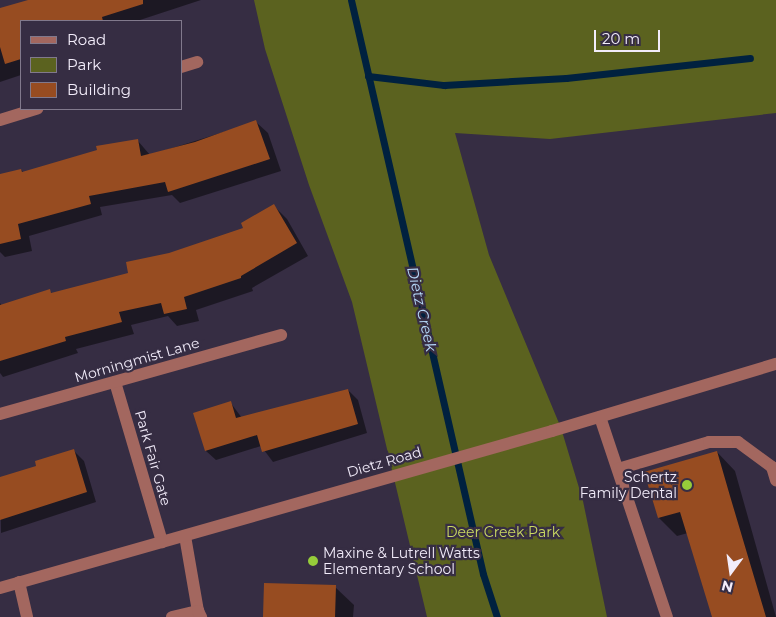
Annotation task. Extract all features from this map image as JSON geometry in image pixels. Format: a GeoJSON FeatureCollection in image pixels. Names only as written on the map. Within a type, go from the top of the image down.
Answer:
{"type":"FeatureCollection","features":[{"type":"Feature","properties":{"kind":"street"},"geometry":{"type":"LineString","coordinates":[[182,67],[197,62]]}},
{"type":"Feature","properties":{"kind":"street"},"geometry":{"type":"LineString","coordinates":[[0,120],[35,110]]}},
{"type":"Feature","properties":{"kind":"street","name":"Morningmist Lane"},"geometry":{"type":"LineString","coordinates":[[0,414],[282,335]]}},
{"type":"Feature","properties":{"kind":"street","name":"Dietz Road"},"geometry":{"type":"LineString","coordinates":[[0,588],[552,431],[776,364]]}},
{"type":"Feature","properties":{"kind":"street","name":"Park Fair Gate"},"geometry":{"type":"LineString","coordinates":[[116,382],[162,542]]}},
{"type":"Feature","properties":{"kind":"street"},"geometry":{"type":"LineString","coordinates":[[600,417],[667,617]]}},
{"type":"Feature","properties":{"kind":"street"},"geometry":{"type":"LineString","coordinates":[[618,469],[709,442],[738,442],[772,467],[776,480]]}},
{"type":"Feature","properties":{"kind":"street"},"geometry":{"type":"LineString","coordinates":[[172,617],[200,614],[185,536]]}},
{"type":"Feature","properties":{"kind":"street"},"geometry":{"type":"LineString","coordinates":[[19,582],[27,617]]}},
{"type":"Feature","properties":{"kind":"green space","name":"Deer Creek Park"},"geometry":{"type":"Polygon","coordinates":[[[254,0],[776,0],[776,113],[550,139],[455,133],[489,255],[561,428],[583,501],[607,617],[427,617],[352,302],[309,185],[265,49],[254,0]]]}},
{"type":"Feature","properties":{"kind":"building"},"geometry":{"type":"Polygon","coordinates":[[[28,0],[143,0],[143,4],[102,17],[103,20],[20,20],[20,59],[5,64],[0,47],[0,8],[28,0]]]}},
{"type":"Feature","properties":{"kind":"building"},"geometry":{"type":"Polygon","coordinates":[[[256,120],[270,159],[168,192],[165,182],[89,196],[91,204],[18,224],[21,239],[0,244],[0,174],[21,169],[22,172],[97,150],[96,146],[138,139],[141,156],[195,142],[256,120]]]}},
{"type":"Feature","properties":{"kind":"building"},"geometry":{"type":"Polygon","coordinates":[[[274,204],[297,243],[241,276],[241,278],[184,297],[187,309],[164,314],[161,303],[119,312],[122,322],[65,337],[66,341],[0,361],[0,305],[50,289],[51,293],[128,273],[126,262],[169,253],[243,228],[241,223],[274,204]]]}},
{"type":"Feature","properties":{"kind":"building"},"geometry":{"type":"Polygon","coordinates":[[[348,389],[358,424],[262,452],[257,435],[205,451],[193,413],[231,401],[236,418],[348,389]]]}},
{"type":"Feature","properties":{"kind":"building"},"geometry":{"type":"Polygon","coordinates":[[[74,449],[87,492],[0,520],[0,477],[36,466],[35,461],[74,449]]]}},
{"type":"Feature","properties":{"kind":"building"},"geometry":{"type":"Polygon","coordinates":[[[717,451],[766,617],[712,617],[680,512],[658,518],[644,472],[717,451]]]}},
{"type":"Feature","properties":{"kind":"building","name":"Maxine & Lutrell Watts Elementary School"},"geometry":{"type":"Polygon","coordinates":[[[264,583],[336,585],[335,617],[263,617],[264,583]]]}},
{"type":"Feature","properties":{"kind":"waterway","name":"Dietz Creek"},"geometry":{"type":"LineString","coordinates":[[351,0],[483,574],[497,617]]}},
{"type":"Feature","properties":{"kind":"waterway"},"geometry":{"type":"LineString","coordinates":[[368,76],[444,85],[566,78],[750,58]]}},
{"type":"Feature","properties":{"kind":"place","name":"Schertz Family Dental"},"geometry":{"type":"Point","coordinates":[687,485]}},
{"type":"Feature","properties":{"kind":"place","name":"Maxine & Lutrell Watts Elementary School"},"geometry":{"type":"Point","coordinates":[313,561]}}]}
